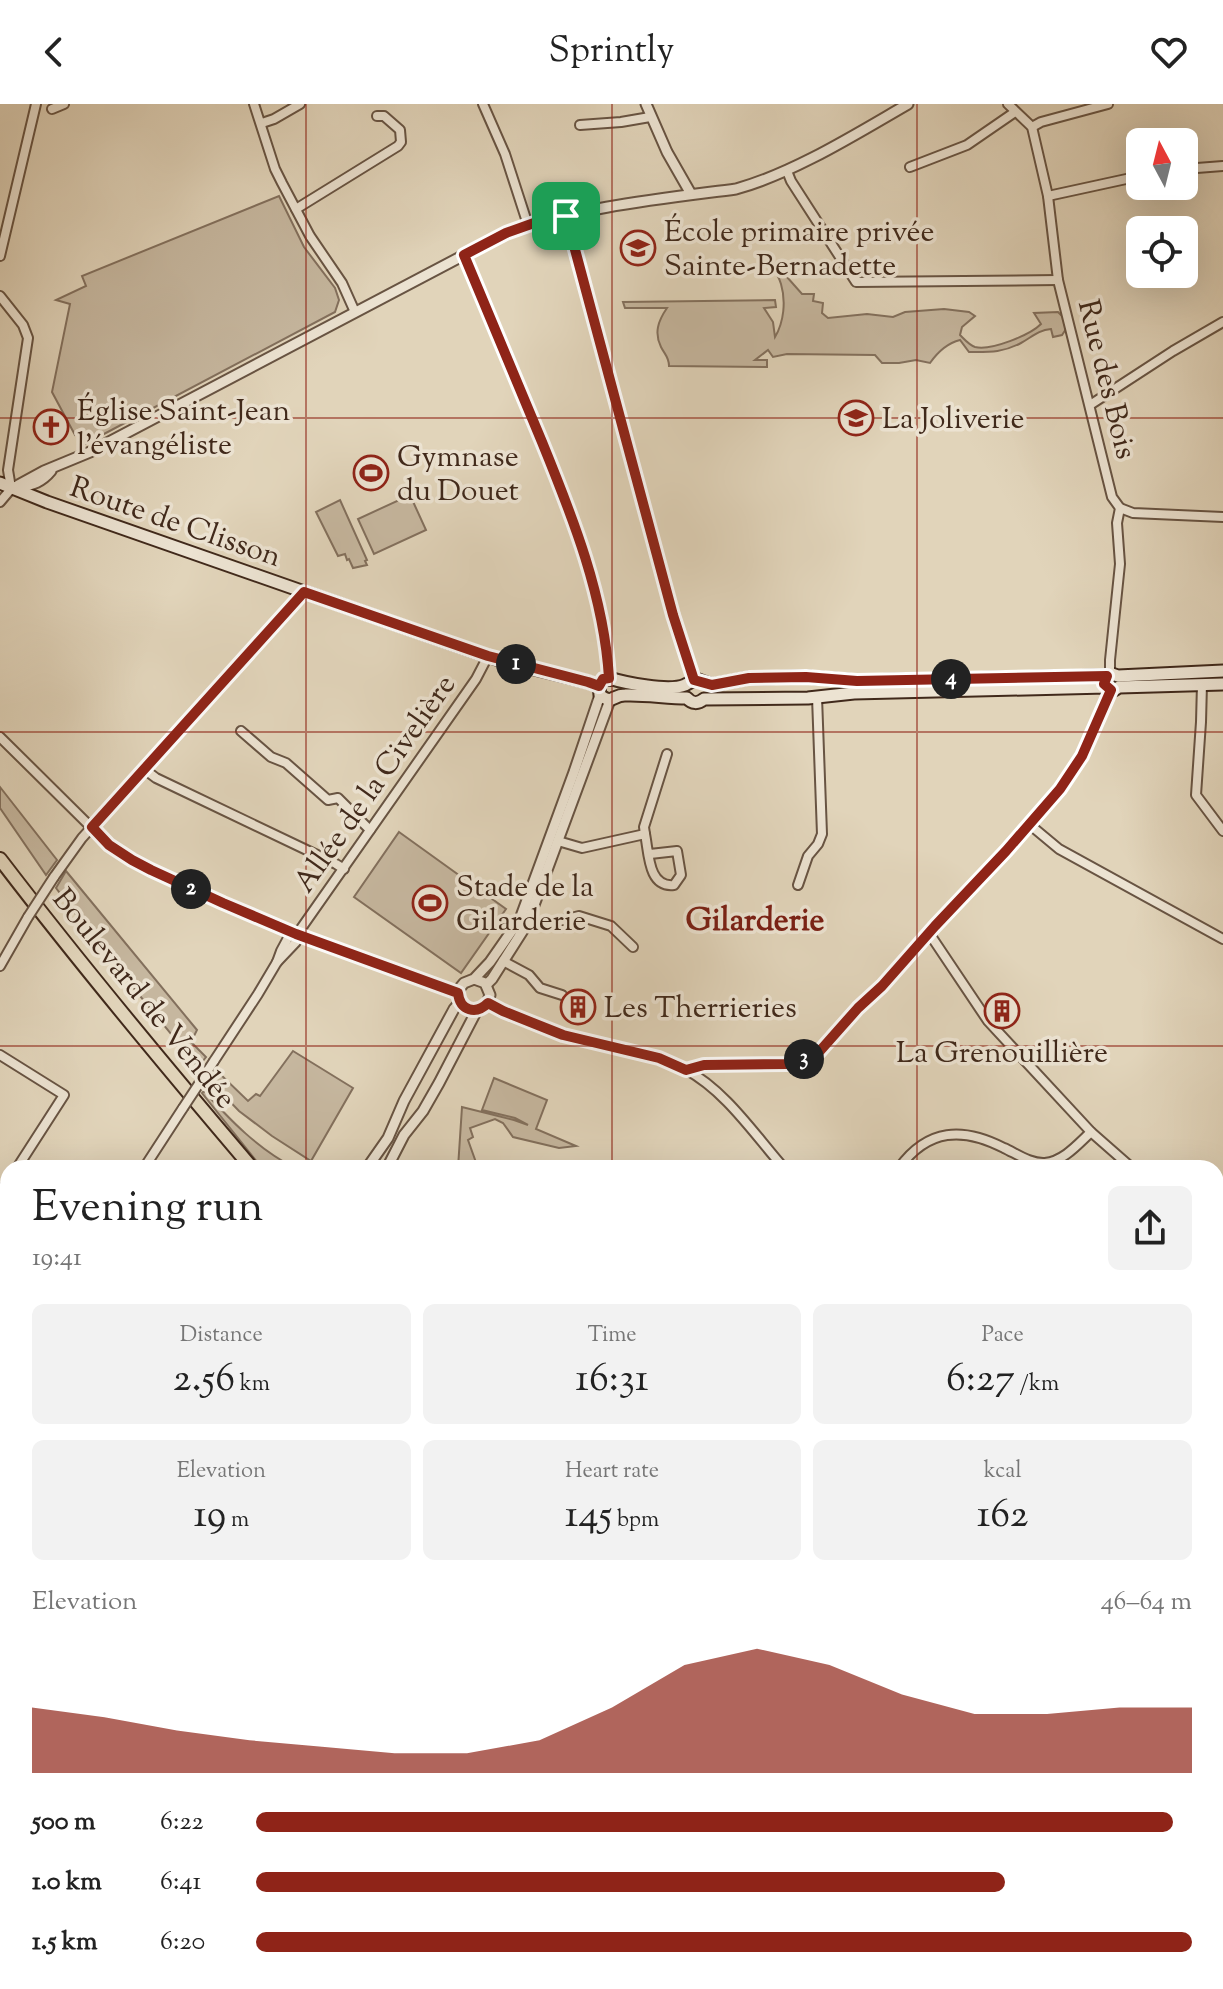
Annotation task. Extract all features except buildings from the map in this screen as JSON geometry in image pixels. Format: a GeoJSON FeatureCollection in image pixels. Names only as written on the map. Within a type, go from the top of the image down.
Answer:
{"type":"FeatureCollection","features":[{"type":"Feature","properties":{"kind":"main road","name":"Route de Clisson"},"geometry":{"type":"LineString","coordinates":[[3,487],[488,656],[588,682],[607,694],[687,698],[695,703],[704,699]]}},
{"type":"Feature","properties":{"kind":"main road"},"geometry":{"type":"LineString","coordinates":[[704,699],[817,697],[1112,682],[1223,671]]}},
{"type":"Feature","properties":{"kind":"main road"},"geometry":{"type":"LineString","coordinates":[[613,680],[620,688],[607,694],[603,679],[613,680],[672,686],[695,683],[712,685],[749,678],[806,677],[857,681],[1223,684]]}},
{"type":"Feature","properties":{"kind":"main road"},"geometry":{"type":"LineString","coordinates":[[687,698],[684,691],[695,683]]}},
{"type":"Feature","properties":{"kind":"main road"},"geometry":{"type":"LineString","coordinates":[[695,683],[708,693],[704,699]]}},
{"type":"Feature","properties":{"kind":"main road","name":"Boulevard de Vendée"},"geometry":{"type":"LineString","coordinates":[[0,859],[245,1160]]}},
{"type":"Feature","properties":{"kind":"street"},"geometry":{"type":"LineString","coordinates":[[0,256],[36,104]]}},
{"type":"Feature","properties":{"kind":"street"},"geometry":{"type":"LineString","coordinates":[[52,109],[64,104]]}},
{"type":"Feature","properties":{"kind":"street"},"geometry":{"type":"LineString","coordinates":[[254,104],[275,169],[310,236],[342,283],[355,312]]}},
{"type":"Feature","properties":{"kind":"street"},"geometry":{"type":"LineString","coordinates":[[262,123],[300,104]]}},
{"type":"Feature","properties":{"kind":"street"},"geometry":{"type":"LineString","coordinates":[[483,104],[505,154],[528,225]]}},
{"type":"Feature","properties":{"kind":"street"},"geometry":{"type":"LineString","coordinates":[[646,104],[683,180],[686,195]]}},
{"type":"Feature","properties":{"kind":"street"},"geometry":{"type":"LineString","coordinates":[[3,487],[34,485],[53,469],[506,233],[566,216],[736,189],[760,182],[787,171],[908,104]]}},
{"type":"Feature","properties":{"kind":"street"},"geometry":{"type":"LineString","coordinates":[[1008,104],[1032,127],[1108,104]]}},
{"type":"Feature","properties":{"kind":"street"},"geometry":{"type":"LineString","coordinates":[[910,167],[967,145],[1015,112]]}},
{"type":"Feature","properties":{"kind":"street"},"geometry":{"type":"LineString","coordinates":[[296,209],[398,146],[401,142],[400,130],[384,116],[377,116]]}},
{"type":"Feature","properties":{"kind":"street"},"geometry":{"type":"LineString","coordinates":[[580,125],[650,117]]}},
{"type":"Feature","properties":{"kind":"street","name":"Rue des Bois"},"geometry":{"type":"LineString","coordinates":[[686,1070],[704,1065],[787,1064],[819,1052],[1060,789],[1082,756],[1112,682],[1110,660],[1120,564],[1117,523],[1120,508],[1112,497],[1058,280],[1048,196],[1032,127]]}},
{"type":"Feature","properties":{"kind":"street"},"geometry":{"type":"LineString","coordinates":[[1198,168],[1223,166]]}},
{"type":"Feature","properties":{"kind":"street"},"geometry":{"type":"LineString","coordinates":[[787,171],[856,282],[1058,280]]}},
{"type":"Feature","properties":{"kind":"street"},"geometry":{"type":"LineString","coordinates":[[1048,196],[1126,179]]}},
{"type":"Feature","properties":{"kind":"street"},"geometry":{"type":"LineString","coordinates":[[566,216],[669,601],[695,683]]}},
{"type":"Feature","properties":{"kind":"street"},"geometry":{"type":"LineString","coordinates":[[464,255],[582,546],[613,680]]}},
{"type":"Feature","properties":{"kind":"street"},"geometry":{"type":"LineString","coordinates":[[0,296],[23,325],[28,338],[8,470],[0,502]]}},
{"type":"Feature","properties":{"kind":"street"},"geometry":{"type":"LineString","coordinates":[[1090,405],[1223,322]]}},
{"type":"Feature","properties":{"kind":"street"},"geometry":{"type":"LineString","coordinates":[[1120,508],[1133,513],[1223,517]]}},
{"type":"Feature","properties":{"kind":"street"},"geometry":{"type":"LineString","coordinates":[[0,966],[72,850],[304,592]]}},
{"type":"Feature","properties":{"kind":"street","name":"Allée de la Civelière"},"geometry":{"type":"LineString","coordinates":[[149,1160],[277,962],[296,942],[296,934],[476,679],[488,656]]}},
{"type":"Feature","properties":{"kind":"street"},"geometry":{"type":"LineString","coordinates":[[1202,684],[1196,795],[1223,831]]}},
{"type":"Feature","properties":{"kind":"street"},"geometry":{"type":"LineString","coordinates":[[486,985],[527,924],[607,694]]}},
{"type":"Feature","properties":{"kind":"street"},"geometry":{"type":"LineString","coordinates":[[373,1160],[388,1138],[404,1101],[454,1009],[463,984],[474,979],[490,962],[520,919],[574,772],[607,694]]}},
{"type":"Feature","properties":{"kind":"street"},"geometry":{"type":"LineString","coordinates":[[798,885],[808,856],[822,834],[817,697]]}},
{"type":"Feature","properties":{"kind":"street"},"geometry":{"type":"LineString","coordinates":[[241,731],[271,757],[286,763],[328,800],[338,798],[370,830]]}},
{"type":"Feature","properties":{"kind":"street"},"geometry":{"type":"LineString","coordinates":[[0,737],[109,845],[151,870],[296,934],[459,998],[467,1009],[477,1010],[488,1003],[490,995],[481,980],[474,979]]}},
{"type":"Feature","properties":{"kind":"street"},"geometry":{"type":"LineString","coordinates":[[650,854],[677,851],[681,875],[674,885],[661,884],[653,875],[644,827],[667,754]]}},
{"type":"Feature","properties":{"kind":"street"},"geometry":{"type":"LineString","coordinates":[[144,769],[156,778],[344,869]]}},
{"type":"Feature","properties":{"kind":"street"},"geometry":{"type":"LineString","coordinates":[[1029,824],[1059,849],[1223,939]]}},
{"type":"Feature","properties":{"kind":"street"},"geometry":{"type":"LineString","coordinates":[[558,841],[582,848],[645,834]]}},
{"type":"Feature","properties":{"kind":"street"},"geometry":{"type":"LineString","coordinates":[[527,924],[543,925],[579,916],[611,926],[633,947]]}},
{"type":"Feature","properties":{"kind":"street"},"geometry":{"type":"LineString","coordinates":[[929,933],[988,1021],[1091,1132],[1123,1160]]}},
{"type":"Feature","properties":{"kind":"street"},"geometry":{"type":"LineString","coordinates":[[503,961],[529,975],[540,988],[562,995]]}},
{"type":"Feature","properties":{"kind":"street"},"geometry":{"type":"LineString","coordinates":[[488,1003],[563,1035],[659,1058],[686,1070],[719,1094],[777,1160]]}},
{"type":"Feature","properties":{"kind":"street"},"geometry":{"type":"LineString","coordinates":[[391,1160],[404,1135],[434,1092],[477,1010]]}},
{"type":"Feature","properties":{"kind":"street"},"geometry":{"type":"LineString","coordinates":[[0,1055],[64,1095],[22,1160]]}},
{"type":"Feature","properties":{"kind":"street"},"geometry":{"type":"LineString","coordinates":[[1054,1160],[1065,1155],[1091,1132]]}},
{"type":"Feature","properties":{"kind":"street"},"geometry":{"type":"LineString","coordinates":[[905,1160],[921,1145],[941,1136],[963,1134],[986,1139],[1027,1160]]}},
{"type":"Feature","properties":{"kind":"shaded area"},"geometry":{"type":"Polygon","coordinates":[[[279,196],[304,247],[335,288],[339,300],[335,312],[85,444],[80,433],[75,435],[52,392],[70,304],[56,300],[86,286],[82,276],[279,196]]]}},
{"type":"Feature","properties":{"kind":"shaded area"},"geometry":{"type":"Polygon","coordinates":[[[771,259],[802,294],[814,294],[813,301],[823,303],[822,313],[828,318],[867,314],[893,317],[905,312],[944,309],[969,312],[975,316],[962,327],[960,335],[973,346],[982,348],[1010,341],[1036,328],[1041,324],[1034,313],[1058,312],[1065,319],[1066,329],[1062,335],[1053,337],[1051,329],[1042,331],[1008,349],[995,351],[969,352],[960,340],[943,349],[930,363],[916,360],[882,363],[875,355],[787,354],[773,357],[768,350],[755,360],[767,360],[767,367],[669,366],[657,332],[667,308],[625,308],[623,302],[775,300],[776,307],[764,308],[773,322],[775,337],[782,318],[783,297],[771,259]]]}},
{"type":"Feature","properties":{"kind":"shaded area"},"geometry":{"type":"Polygon","coordinates":[[[410,495],[426,530],[374,554],[358,519],[410,495]]]}},
{"type":"Feature","properties":{"kind":"shaded area"},"geometry":{"type":"Polygon","coordinates":[[[340,500],[367,565],[353,568],[345,554],[338,556],[316,512],[340,500]]]}},
{"type":"Feature","properties":{"kind":"shaded area"},"geometry":{"type":"Polygon","coordinates":[[[0,787],[57,860],[46,875],[0,808],[0,787]]]}},
{"type":"Feature","properties":{"kind":"shaded area","name":"Stade de la Gilarderie"},"geometry":{"type":"Polygon","coordinates":[[[399,832],[506,909],[461,973],[354,897],[399,832]]]}},
{"type":"Feature","properties":{"kind":"shaded area"},"geometry":{"type":"Polygon","coordinates":[[[66,871],[197,1030],[191,1042],[206,1057],[198,1067],[56,888],[66,871]]]}},
{"type":"Feature","properties":{"kind":"shaded area"},"geometry":{"type":"Polygon","coordinates":[[[293,1051],[353,1088],[312,1160],[239,1111],[210,1081],[217,1071],[248,1101],[256,1094],[260,1096],[293,1051]]]}},
{"type":"Feature","properties":{"kind":"shaded area"},"geometry":{"type":"Polygon","coordinates":[[[494,1078],[547,1100],[536,1129],[576,1146],[559,1148],[513,1137],[503,1123],[495,1119],[470,1128],[473,1137],[468,1140],[475,1160],[459,1160],[462,1107],[528,1125],[515,1118],[482,1110],[494,1078]]]}},
{"type":"Feature","properties":{"kind":"shaded area"},"geometry":{"type":"Polygon","coordinates":[[[204,1091],[246,1134],[282,1160],[256,1160],[202,1093],[204,1091]]]}},
{"type":"Feature","properties":{"kind":"place","name":"École primaire privée Sainte-Bernadette"},"geometry":{"type":"Point","coordinates":[638,248]}},
{"type":"Feature","properties":{"kind":"place","name":"La Joliverie"},"geometry":{"type":"Point","coordinates":[856,418]}},
{"type":"Feature","properties":{"kind":"place","name":"Église Saint-Jean l'évangéliste"},"geometry":{"type":"Point","coordinates":[51,427]}},
{"type":"Feature","properties":{"kind":"place","name":"Gymnase du Douet"},"geometry":{"type":"Point","coordinates":[371,473]}},
{"type":"Feature","properties":{"kind":"place","name":"Stade de la Gilarderie"},"geometry":{"type":"Point","coordinates":[430,903]}},
{"type":"Feature","properties":{"kind":"place","name":"Les Therrieries"},"geometry":{"type":"Point","coordinates":[578,1007]}},
{"type":"Feature","properties":{"kind":"place","name":"La Grenouillière"},"geometry":{"type":"Point","coordinates":[1002,1011]}},
{"type":"Feature","properties":{"kind":"district","name":"Gilarderie"},"geometry":{"type":"Point","coordinates":[755,919]}},
{"type":"Feature","properties":{"kind":"route"},"geometry":{"type":"LineString","coordinates":[[566,216],[673,615],[694,680],[712,685],[749,678],[806,677],[857,681],[1107,676],[1104,684],[1111,690],[1082,756],[1060,789],[819,1052],[787,1064],[704,1065],[686,1070],[659,1058],[539,1027],[488,1003],[479,1010],[469,1010],[459,1000],[458,993],[296,934],[151,870],[109,845],[92,827],[304,592],[502,661],[599,686],[603,679],[609,678],[603,630],[582,546],[464,255],[506,233],[566,216]]}}]}
